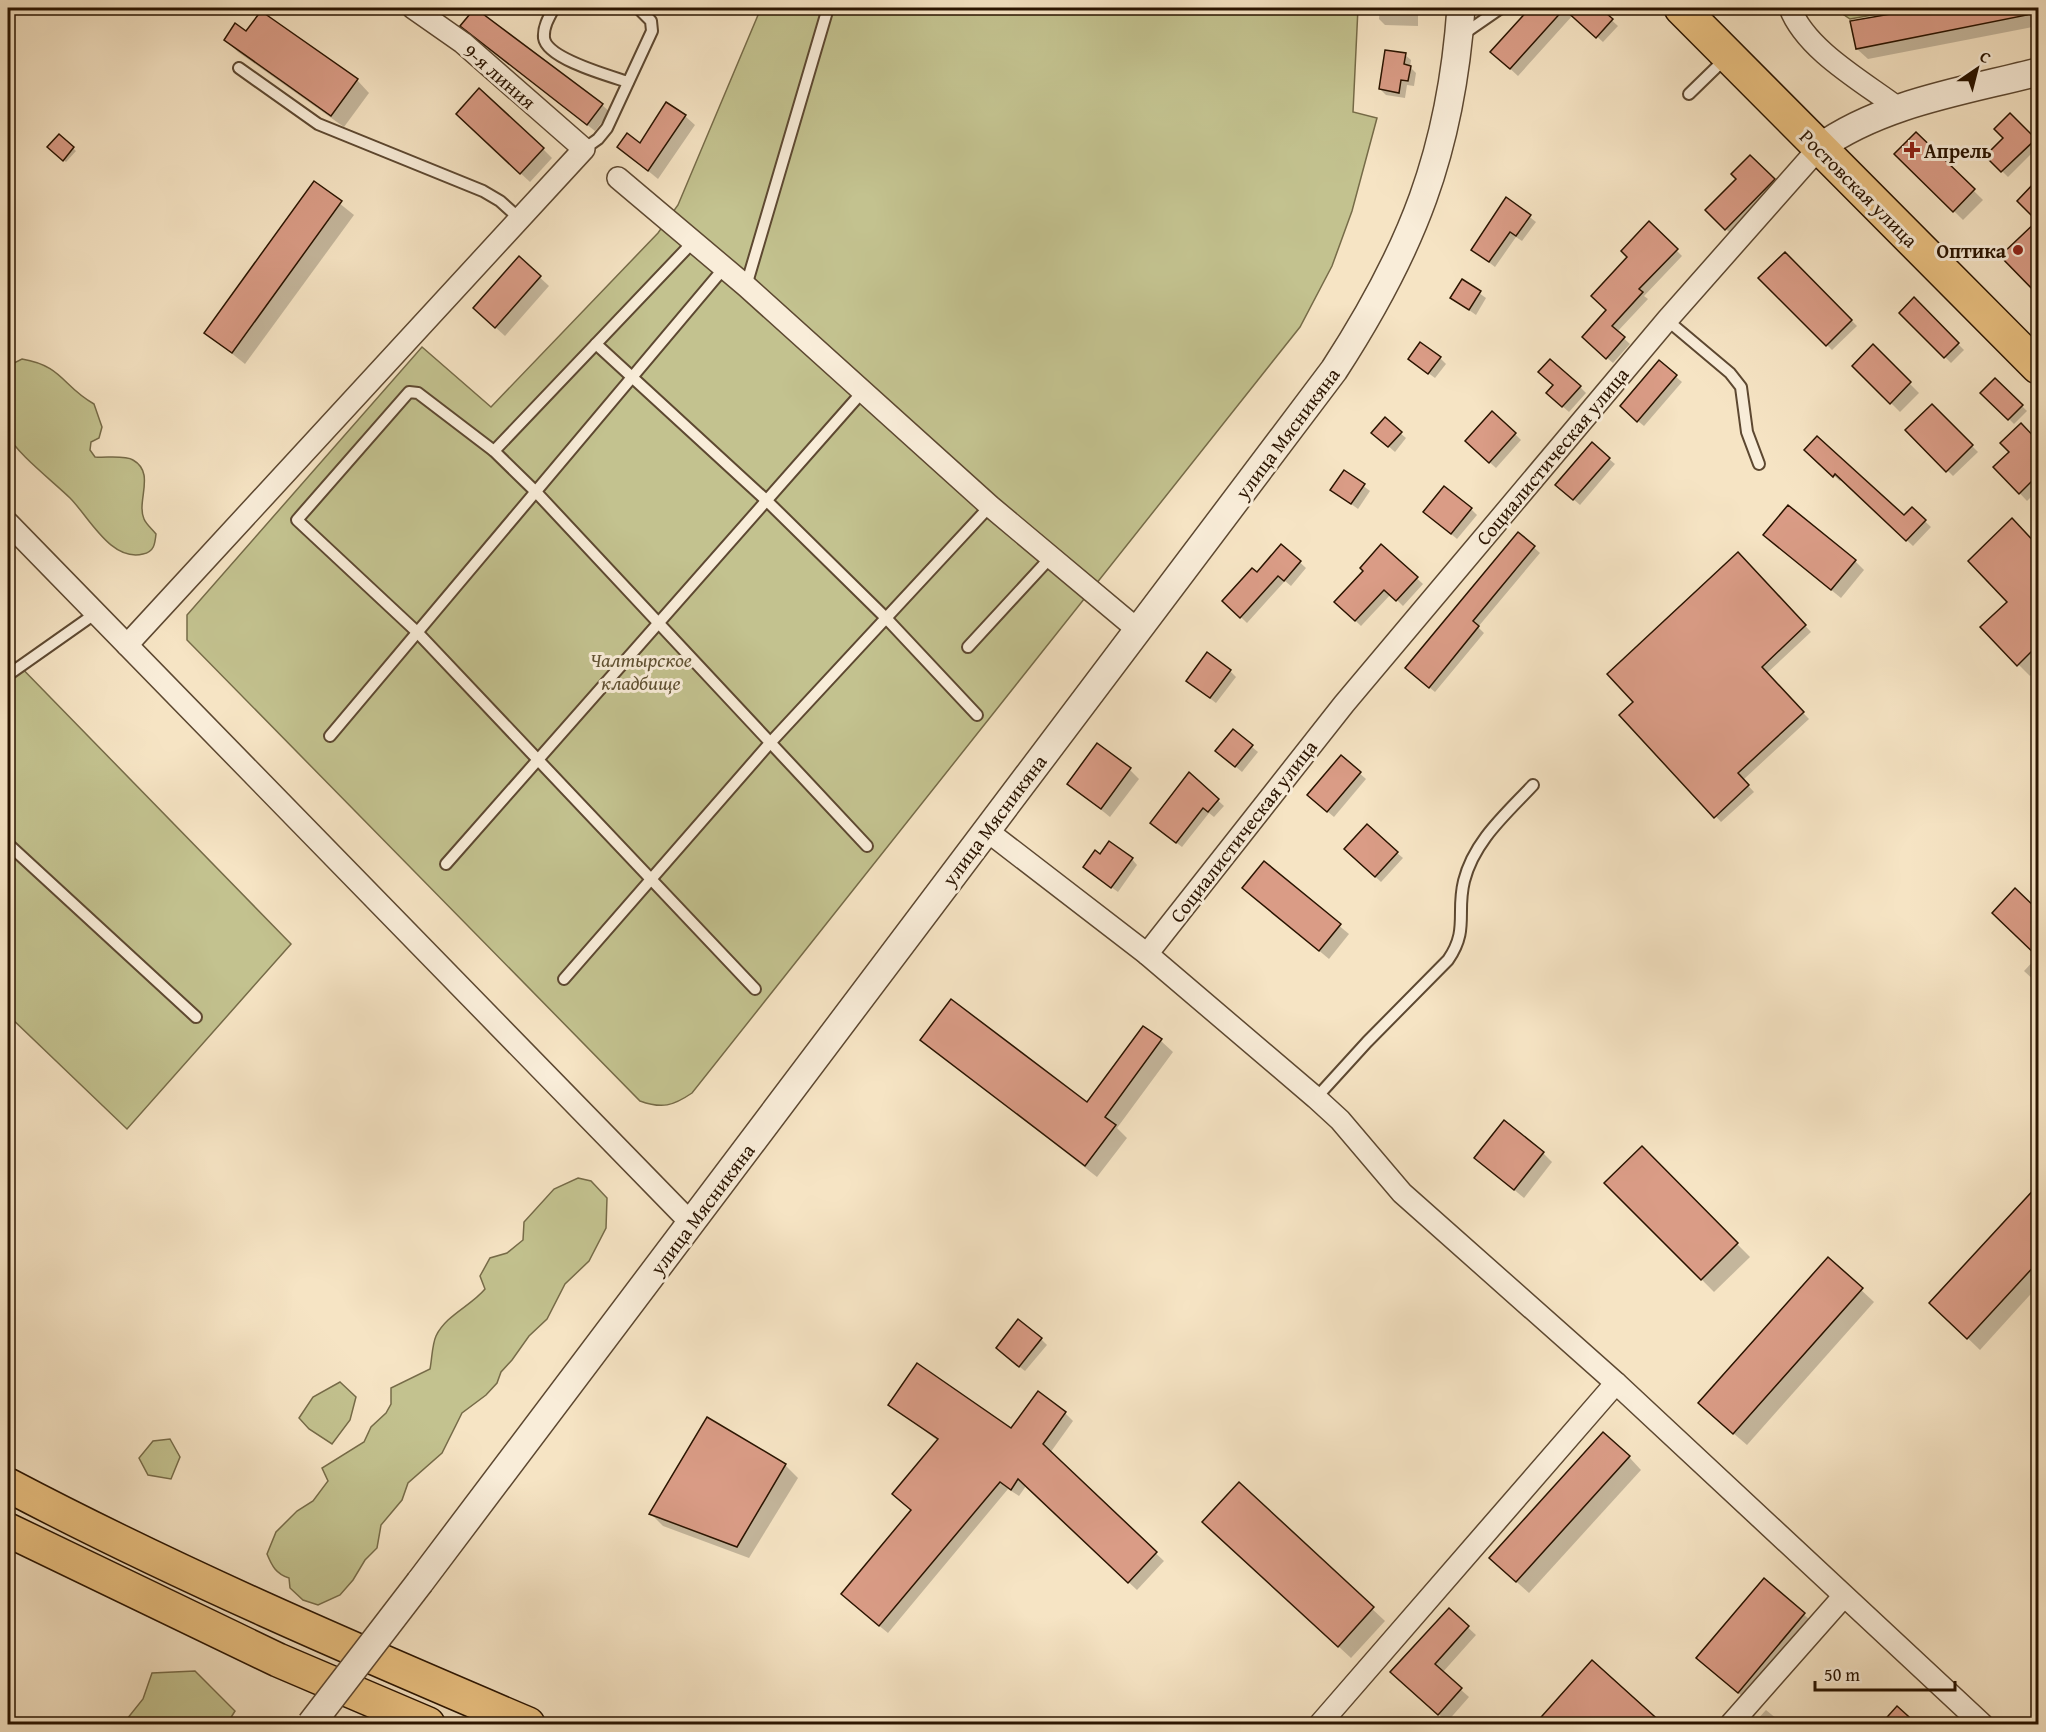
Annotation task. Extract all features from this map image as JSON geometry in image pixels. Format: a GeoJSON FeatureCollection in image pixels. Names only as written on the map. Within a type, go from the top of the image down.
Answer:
{"type":"FeatureCollection","features":[{"type":"Feature","properties":{"kind":"main road","name":"Ростовская улица"},"geometry":{"type":"LineString","coordinates":[[1681,8],[2038,367]]}},
{"type":"Feature","properties":{"kind":"main road"},"geometry":{"type":"LineString","coordinates":[[8,1485],[75,1520],[294,1624],[528,1725]]}},
{"type":"Feature","properties":{"kind":"main road"},"geometry":{"type":"LineString","coordinates":[[8,1530],[278,1660],[428,1725]]}},
{"type":"Feature","properties":{"kind":"street","name":"9-я линия"},"geometry":{"type":"LineString","coordinates":[[413,8],[463,43],[584,149]]}},
{"type":"Feature","properties":{"kind":"street","name":"улица Мясникяна"},"geometry":{"type":"LineString","coordinates":[[311,1725],[692,1224],[1334,370],[1392,274],[1416,224],[1446,124],[1461,8]]}},
{"type":"Feature","properties":{"kind":"street"},"geometry":{"type":"LineString","coordinates":[[1790,8],[1795,22],[1813,44],[1898,108]]}},
{"type":"Feature","properties":{"kind":"street","name":"Социалистическая улица"},"geometry":{"type":"LineString","coordinates":[[1147,954],[1344,704],[1667,320],[1819,148],[1842,132],[1898,108],[2038,72]]}},
{"type":"Feature","properties":{"kind":"street"},"geometry":{"type":"LineString","coordinates":[[127,645],[584,149]]}},
{"type":"Feature","properties":{"kind":"street"},"geometry":{"type":"LineString","coordinates":[[618,178],[864,390],[990,506],[1138,630]]}},
{"type":"Feature","properties":{"kind":"street"},"geometry":{"type":"LineString","coordinates":[[8,523],[692,1224]]}},
{"type":"Feature","properties":{"kind":"street"},"geometry":{"type":"LineString","coordinates":[[986,830],[1147,954],[1316,1098],[1347,1128],[1402,1193],[1616,1383],[1982,1725]]}},
{"type":"Feature","properties":{"kind":"street"},"geometry":{"type":"LineString","coordinates":[[1320,1725],[1616,1383]]}},
{"type":"Feature","properties":{"kind":"street"},"geometry":{"type":"LineString","coordinates":[[1731,1725],[1843,1597]]}},
{"type":"Feature","properties":{"kind":"lane"},"geometry":{"type":"LineString","coordinates":[[554,8],[544,26],[544,41],[551,49],[567,60],[628,82]]}},
{"type":"Feature","properties":{"kind":"lane"},"geometry":{"type":"LineString","coordinates":[[584,149],[598,139],[607,128],[652,31],[651,21],[638,8]]}},
{"type":"Feature","properties":{"kind":"lane"},"geometry":{"type":"LineString","coordinates":[[746,286],[828,8]]}},
{"type":"Feature","properties":{"kind":"lane"},"geometry":{"type":"LineString","coordinates":[[1459,37],[1502,8]]}},
{"type":"Feature","properties":{"kind":"lane"},"geometry":{"type":"LineString","coordinates":[[1689,94],[1728,55]]}},
{"type":"Feature","properties":{"kind":"lane"},"geometry":{"type":"LineString","coordinates":[[239,68],[318,124],[483,191],[500,201],[520,219]]}},
{"type":"Feature","properties":{"kind":"lane"},"geometry":{"type":"LineString","coordinates":[[494,451],[692,243]]}},
{"type":"Feature","properties":{"kind":"lane"},"geometry":{"type":"LineString","coordinates":[[330,736],[724,268]]}},
{"type":"Feature","properties":{"kind":"lane"},"geometry":{"type":"LineString","coordinates":[[1667,320],[1730,373],[1741,387],[1745,400],[1747,432],[1759,464]]}},
{"type":"Feature","properties":{"kind":"lane"},"geometry":{"type":"LineString","coordinates":[[596,344],[766,500],[886,618],[977,715]]}},
{"type":"Feature","properties":{"kind":"lane"},"geometry":{"type":"LineString","coordinates":[[446,864],[864,390]]}},
{"type":"Feature","properties":{"kind":"lane"},"geometry":{"type":"LineString","coordinates":[[755,989],[417,632],[297,520],[410,392],[418,393],[494,451],[536,492],[867,846]]}},
{"type":"Feature","properties":{"kind":"lane"},"geometry":{"type":"LineString","coordinates":[[564,979],[652,881],[770,743],[990,506]]}},
{"type":"Feature","properties":{"kind":"lane"},"geometry":{"type":"LineString","coordinates":[[968,646],[1050,558]]}},
{"type":"Feature","properties":{"kind":"lane"},"geometry":{"type":"LineString","coordinates":[[8,675],[96,613]]}},
{"type":"Feature","properties":{"kind":"lane"},"geometry":{"type":"LineString","coordinates":[[1316,1098],[1453,954],[1462,932],[1460,903],[1470,864],[1481,841],[1533,785]]}},
{"type":"Feature","properties":{"kind":"lane"},"geometry":{"type":"LineString","coordinates":[[8,844],[196,1017]]}},
{"type":"Feature","properties":{"kind":"green space","name":"Чалтырское кладбище"},"geometry":{"type":"Polygon","coordinates":[[[761,8],[1358,8],[1353,112],[1377,118],[1352,211],[1332,266],[1300,327],[692,1093],[667,1105],[655,1105],[640,1101],[187,640],[187,615],[422,347],[491,407],[658,233],[678,205],[761,8]]]}},
{"type":"Feature","properties":{"kind":"green space"},"geometry":{"type":"Polygon","coordinates":[[[1834,8],[1912,8],[1850,19],[1834,8]]]}},
{"type":"Feature","properties":{"kind":"green space"},"geometry":{"type":"Polygon","coordinates":[[[22,359],[46,366],[94,404],[102,427],[99,438],[91,442],[90,450],[95,457],[125,458],[133,460],[140,466],[144,480],[142,512],[145,521],[156,534],[150,551],[131,555],[111,545],[70,498],[12,442],[8,435],[6,422],[8,366],[22,359]]]}},
{"type":"Feature","properties":{"kind":"green space"},"geometry":{"type":"Polygon","coordinates":[[[8,654],[291,944],[127,1129],[8,1015],[8,654]]]}},
{"type":"Feature","properties":{"kind":"green space"},"geometry":{"type":"Polygon","coordinates":[[[578,1178],[591,1181],[607,1198],[606,1228],[589,1261],[565,1284],[547,1319],[529,1336],[501,1372],[497,1383],[486,1395],[462,1413],[442,1453],[408,1483],[402,1500],[381,1525],[377,1548],[365,1560],[353,1580],[340,1595],[318,1605],[303,1600],[290,1588],[289,1578],[275,1569],[267,1554],[276,1532],[297,1511],[313,1501],[328,1481],[322,1468],[364,1442],[371,1427],[386,1413],[391,1404],[391,1388],[430,1369],[436,1336],[452,1316],[485,1289],[480,1276],[490,1258],[507,1253],[523,1240],[524,1222],[554,1189],[578,1178]]]}},
{"type":"Feature","properties":{"kind":"green space"},"geometry":{"type":"Polygon","coordinates":[[[340,1382],[356,1397],[350,1420],[332,1444],[309,1429],[299,1418],[313,1397],[340,1382]]]}},
{"type":"Feature","properties":{"kind":"green space"},"geometry":{"type":"Polygon","coordinates":[[[170,1439],[180,1457],[171,1479],[148,1475],[139,1458],[153,1441],[170,1439]]]}},
{"type":"Feature","properties":{"kind":"green space"},"geometry":{"type":"Polygon","coordinates":[[[195,1671],[235,1711],[227,1724],[123,1724],[143,1699],[152,1673],[195,1671]]]}},
{"type":"Feature","properties":{"kind":"building"},"geometry":{"type":"Polygon","coordinates":[[[475,8],[603,104],[587,125],[460,26],[475,8]]]}},
{"type":"Feature","properties":{"kind":"building"},"geometry":{"type":"Polygon","coordinates":[[[1530,8],[1600,8],[1613,19],[1596,38],[1564,9],[1510,69],[1490,52],[1530,8]]]}},
{"type":"Feature","properties":{"kind":"building"},"geometry":{"type":"Polygon","coordinates":[[[1925,8],[2026,8],[2027,15],[1856,49],[1850,21],[1925,8]]]}},
{"type":"Feature","properties":{"kind":"building"},"geometry":{"type":"Polygon","coordinates":[[[261,11],[358,79],[331,116],[224,40],[235,23],[246,31],[261,11]]]}},
{"type":"Feature","properties":{"kind":"building"},"geometry":{"type":"Polygon","coordinates":[[[1385,50],[1406,53],[1404,64],[1411,66],[1408,81],[1401,80],[1399,93],[1379,89],[1385,50]]]}},
{"type":"Feature","properties":{"kind":"building"},"geometry":{"type":"Polygon","coordinates":[[[479,88],[544,148],[520,174],[456,114],[479,88]]]}},
{"type":"Feature","properties":{"kind":"building"},"geometry":{"type":"Polygon","coordinates":[[[666,102],[686,115],[648,171],[617,147],[627,133],[640,143],[666,102]]]}},
{"type":"Feature","properties":{"kind":"building"},"geometry":{"type":"Polygon","coordinates":[[[2010,113],[2036,139],[2001,172],[1985,156],[2003,138],[1994,129],[2010,113]]]}},
{"type":"Feature","properties":{"kind":"building"},"geometry":{"type":"Polygon","coordinates":[[[1916,132],[1975,189],[1953,212],[1894,154],[1916,132]]]}},
{"type":"Feature","properties":{"kind":"building"},"geometry":{"type":"Polygon","coordinates":[[[59,134],[74,147],[63,161],[47,147],[59,134]]]}},
{"type":"Feature","properties":{"kind":"building"},"geometry":{"type":"Polygon","coordinates":[[[1750,155],[1775,179],[1725,230],[1705,210],[1736,179],[1731,174],[1750,155]]]}},
{"type":"Feature","properties":{"kind":"building"},"geometry":{"type":"Polygon","coordinates":[[[2038,179],[2038,295],[2000,256],[2037,221],[2017,201],[2038,179]]]}},
{"type":"Feature","properties":{"kind":"building"},"geometry":{"type":"Polygon","coordinates":[[[314,181],[342,201],[232,353],[204,333],[314,181]]]}},
{"type":"Feature","properties":{"kind":"building"},"geometry":{"type":"Polygon","coordinates":[[[1506,197],[1531,215],[1516,236],[1510,232],[1489,262],[1471,250],[1506,197]]]}},
{"type":"Feature","properties":{"kind":"building"},"geometry":{"type":"Polygon","coordinates":[[[1649,221],[1678,249],[1639,289],[1643,292],[1612,326],[1625,337],[1606,359],[1582,337],[1606,310],[1591,296],[1627,257],[1621,251],[1649,221]]]}},
{"type":"Feature","properties":{"kind":"building"},"geometry":{"type":"Polygon","coordinates":[[[1785,252],[1852,320],[1826,346],[1758,278],[1785,252]]]}},
{"type":"Feature","properties":{"kind":"building"},"geometry":{"type":"Polygon","coordinates":[[[519,256],[541,276],[495,328],[473,308],[519,256]]]}},
{"type":"Feature","properties":{"kind":"building"},"geometry":{"type":"Polygon","coordinates":[[[1462,279],[1481,291],[1469,310],[1450,298],[1462,279]]]}},
{"type":"Feature","properties":{"kind":"building"},"geometry":{"type":"Polygon","coordinates":[[[1914,297],[1959,343],[1944,358],[1899,313],[1914,297]]]}},
{"type":"Feature","properties":{"kind":"building"},"geometry":{"type":"Polygon","coordinates":[[[1420,342],[1441,357],[1428,374],[1408,359],[1420,342]]]}},
{"type":"Feature","properties":{"kind":"building"},"geometry":{"type":"Polygon","coordinates":[[[1873,344],[1911,382],[1890,404],[1852,366],[1873,344]]]}},
{"type":"Feature","properties":{"kind":"building"},"geometry":{"type":"Polygon","coordinates":[[[1550,359],[1581,386],[1562,407],[1546,393],[1553,385],[1538,372],[1550,359]]]}},
{"type":"Feature","properties":{"kind":"building"},"geometry":{"type":"Polygon","coordinates":[[[1659,360],[1677,375],[1637,422],[1620,406],[1659,360]]]}},
{"type":"Feature","properties":{"kind":"building"},"geometry":{"type":"Polygon","coordinates":[[[1995,378],[2023,405],[2008,420],[1980,393],[1995,378]]]}},
{"type":"Feature","properties":{"kind":"building"},"geometry":{"type":"Polygon","coordinates":[[[1932,404],[1973,445],[1946,472],[1905,430],[1932,404]]]}},
{"type":"Feature","properties":{"kind":"building"},"geometry":{"type":"Polygon","coordinates":[[[1492,411],[1516,433],[1489,463],[1465,441],[1492,411]]]}},
{"type":"Feature","properties":{"kind":"building"},"geometry":{"type":"Polygon","coordinates":[[[1385,417],[1402,432],[1388,447],[1371,433],[1385,417]]]}},
{"type":"Feature","properties":{"kind":"building"},"geometry":{"type":"Polygon","coordinates":[[[2021,423],[2038,441],[2038,475],[2019,494],[1993,467],[2009,452],[2000,443],[2021,423]]]}},
{"type":"Feature","properties":{"kind":"building"},"geometry":{"type":"Polygon","coordinates":[[[1817,436],[1904,515],[1912,507],[1926,520],[1906,541],[1835,474],[1833,477],[1804,450],[1817,436]]]}},
{"type":"Feature","properties":{"kind":"building"},"geometry":{"type":"Polygon","coordinates":[[[1592,442],[1610,458],[1573,500],[1555,485],[1592,442]]]}},
{"type":"Feature","properties":{"kind":"building"},"geometry":{"type":"Polygon","coordinates":[[[1344,470],[1365,484],[1351,504],[1330,490],[1344,470]]]}},
{"type":"Feature","properties":{"kind":"building"},"geometry":{"type":"Polygon","coordinates":[[[1444,486],[1472,508],[1451,534],[1423,512],[1444,486]]]}},
{"type":"Feature","properties":{"kind":"building"},"geometry":{"type":"Polygon","coordinates":[[[1788,505],[1856,560],[1831,590],[1763,535],[1788,505]]]}},
{"type":"Feature","properties":{"kind":"building"},"geometry":{"type":"Polygon","coordinates":[[[2012,518],[2038,546],[2038,645],[2017,666],[1980,627],[2007,602],[1968,561],[2012,518]]]}},
{"type":"Feature","properties":{"kind":"building"},"geometry":{"type":"Polygon","coordinates":[[[1518,532],[1535,546],[1473,621],[1479,626],[1429,688],[1405,668],[1518,532]]]}},
{"type":"Feature","properties":{"kind":"building"},"geometry":{"type":"Polygon","coordinates":[[[1281,544],[1301,561],[1284,581],[1278,576],[1240,618],[1222,601],[1252,568],[1257,572],[1281,544]]]}},
{"type":"Feature","properties":{"kind":"building"},"geometry":{"type":"Polygon","coordinates":[[[1381,544],[1418,577],[1396,601],[1384,590],[1355,621],[1334,602],[1363,571],[1360,568],[1381,544]]]}},
{"type":"Feature","properties":{"kind":"building"},"geometry":{"type":"Polygon","coordinates":[[[1738,552],[1806,625],[1762,667],[1804,712],[1738,773],[1749,785],[1714,818],[1619,715],[1633,702],[1607,674],[1738,552]]]}},
{"type":"Feature","properties":{"kind":"building"},"geometry":{"type":"Polygon","coordinates":[[[1207,652],[1231,670],[1210,698],[1186,681],[1207,652]]]}},
{"type":"Feature","properties":{"kind":"building"},"geometry":{"type":"Polygon","coordinates":[[[1233,729],[1253,745],[1235,767],[1215,751],[1233,729]]]}},
{"type":"Feature","properties":{"kind":"building"},"geometry":{"type":"Polygon","coordinates":[[[1097,743],[1131,768],[1101,809],[1067,784],[1097,743]]]}},
{"type":"Feature","properties":{"kind":"building"},"geometry":{"type":"Polygon","coordinates":[[[1341,755],[1361,772],[1327,812],[1307,795],[1341,755]]]}},
{"type":"Feature","properties":{"kind":"building"},"geometry":{"type":"Polygon","coordinates":[[[1189,772],[1219,799],[1208,812],[1203,808],[1176,843],[1150,823],[1189,772]]]}},
{"type":"Feature","properties":{"kind":"building"},"geometry":{"type":"Polygon","coordinates":[[[1367,824],[1398,852],[1375,877],[1344,849],[1367,824]]]}},
{"type":"Feature","properties":{"kind":"building"},"geometry":{"type":"Polygon","coordinates":[[[1109,841],[1133,858],[1111,888],[1083,867],[1095,850],[1100,854],[1109,841]]]}},
{"type":"Feature","properties":{"kind":"building"},"geometry":{"type":"Polygon","coordinates":[[[1264,861],[1341,924],[1319,951],[1242,888],[1264,861]]]}},
{"type":"Feature","properties":{"kind":"building"},"geometry":{"type":"Polygon","coordinates":[[[2015,888],[2038,910],[2038,957],[1992,913],[2015,888]]]}},
{"type":"Feature","properties":{"kind":"building"},"geometry":{"type":"Polygon","coordinates":[[[951,999],[1087,1102],[1143,1026],[1162,1039],[1105,1117],[1116,1125],[1085,1166],[920,1040],[951,999]]]}},
{"type":"Feature","properties":{"kind":"building"},"geometry":{"type":"Polygon","coordinates":[[[1504,1120],[1544,1152],[1514,1190],[1474,1158],[1504,1120]]]}},
{"type":"Feature","properties":{"kind":"building"},"geometry":{"type":"Polygon","coordinates":[[[1642,1146],[1738,1243],[1701,1280],[1604,1183],[1642,1146]]]}},
{"type":"Feature","properties":{"kind":"building"},"geometry":{"type":"Polygon","coordinates":[[[2038,1185],[2038,1262],[1967,1339],[1929,1303],[2038,1185]]]}},
{"type":"Feature","properties":{"kind":"building"},"geometry":{"type":"Polygon","coordinates":[[[1828,1257],[1863,1288],[1733,1434],[1698,1403],[1828,1257]]]}},
{"type":"Feature","properties":{"kind":"building"},"geometry":{"type":"Polygon","coordinates":[[[1018,1319],[1042,1338],[1019,1367],[996,1348],[1018,1319]]]}},
{"type":"Feature","properties":{"kind":"building"},"geometry":{"type":"Polygon","coordinates":[[[917,1363],[1011,1428],[1038,1391],[1066,1412],[1043,1444],[1157,1552],[1128,1583],[1018,1479],[1011,1490],[1000,1482],[879,1626],[841,1594],[911,1510],[892,1494],[938,1439],[888,1405],[917,1363]]]}},
{"type":"Feature","properties":{"kind":"building"},"geometry":{"type":"Polygon","coordinates":[[[707,1417],[786,1464],[737,1547],[649,1514],[707,1417]]]}},
{"type":"Feature","properties":{"kind":"building"},"geometry":{"type":"Polygon","coordinates":[[[1603,1432],[1630,1456],[1516,1582],[1489,1558],[1603,1432]]]}},
{"type":"Feature","properties":{"kind":"building"},"geometry":{"type":"Polygon","coordinates":[[[1239,1482],[1374,1607],[1338,1647],[1202,1522],[1239,1482]]]}},
{"type":"Feature","properties":{"kind":"building"},"geometry":{"type":"Polygon","coordinates":[[[1764,1578],[1805,1613],[1738,1693],[1696,1658],[1764,1578]]]}},
{"type":"Feature","properties":{"kind":"building"},"geometry":{"type":"Polygon","coordinates":[[[1449,1608],[1469,1626],[1435,1664],[1462,1688],[1438,1715],[1390,1672],[1449,1608]]]}},
{"type":"Feature","properties":{"kind":"building"},"geometry":{"type":"Polygon","coordinates":[[[1592,1660],[1664,1725],[1534,1725],[1592,1660]]]}},
{"type":"Feature","properties":{"kind":"building"},"geometry":{"type":"Polygon","coordinates":[[[1897,1706],[1918,1725],[1880,1725],[1897,1706]]]}},
{"type":"Feature","properties":{"kind":"place","name":"Апрель"},"geometry":{"type":"Point","coordinates":[1912,150]}},
{"type":"Feature","properties":{"kind":"place","name":"Оптика"},"geometry":{"type":"Point","coordinates":[2018,250]}}]}
